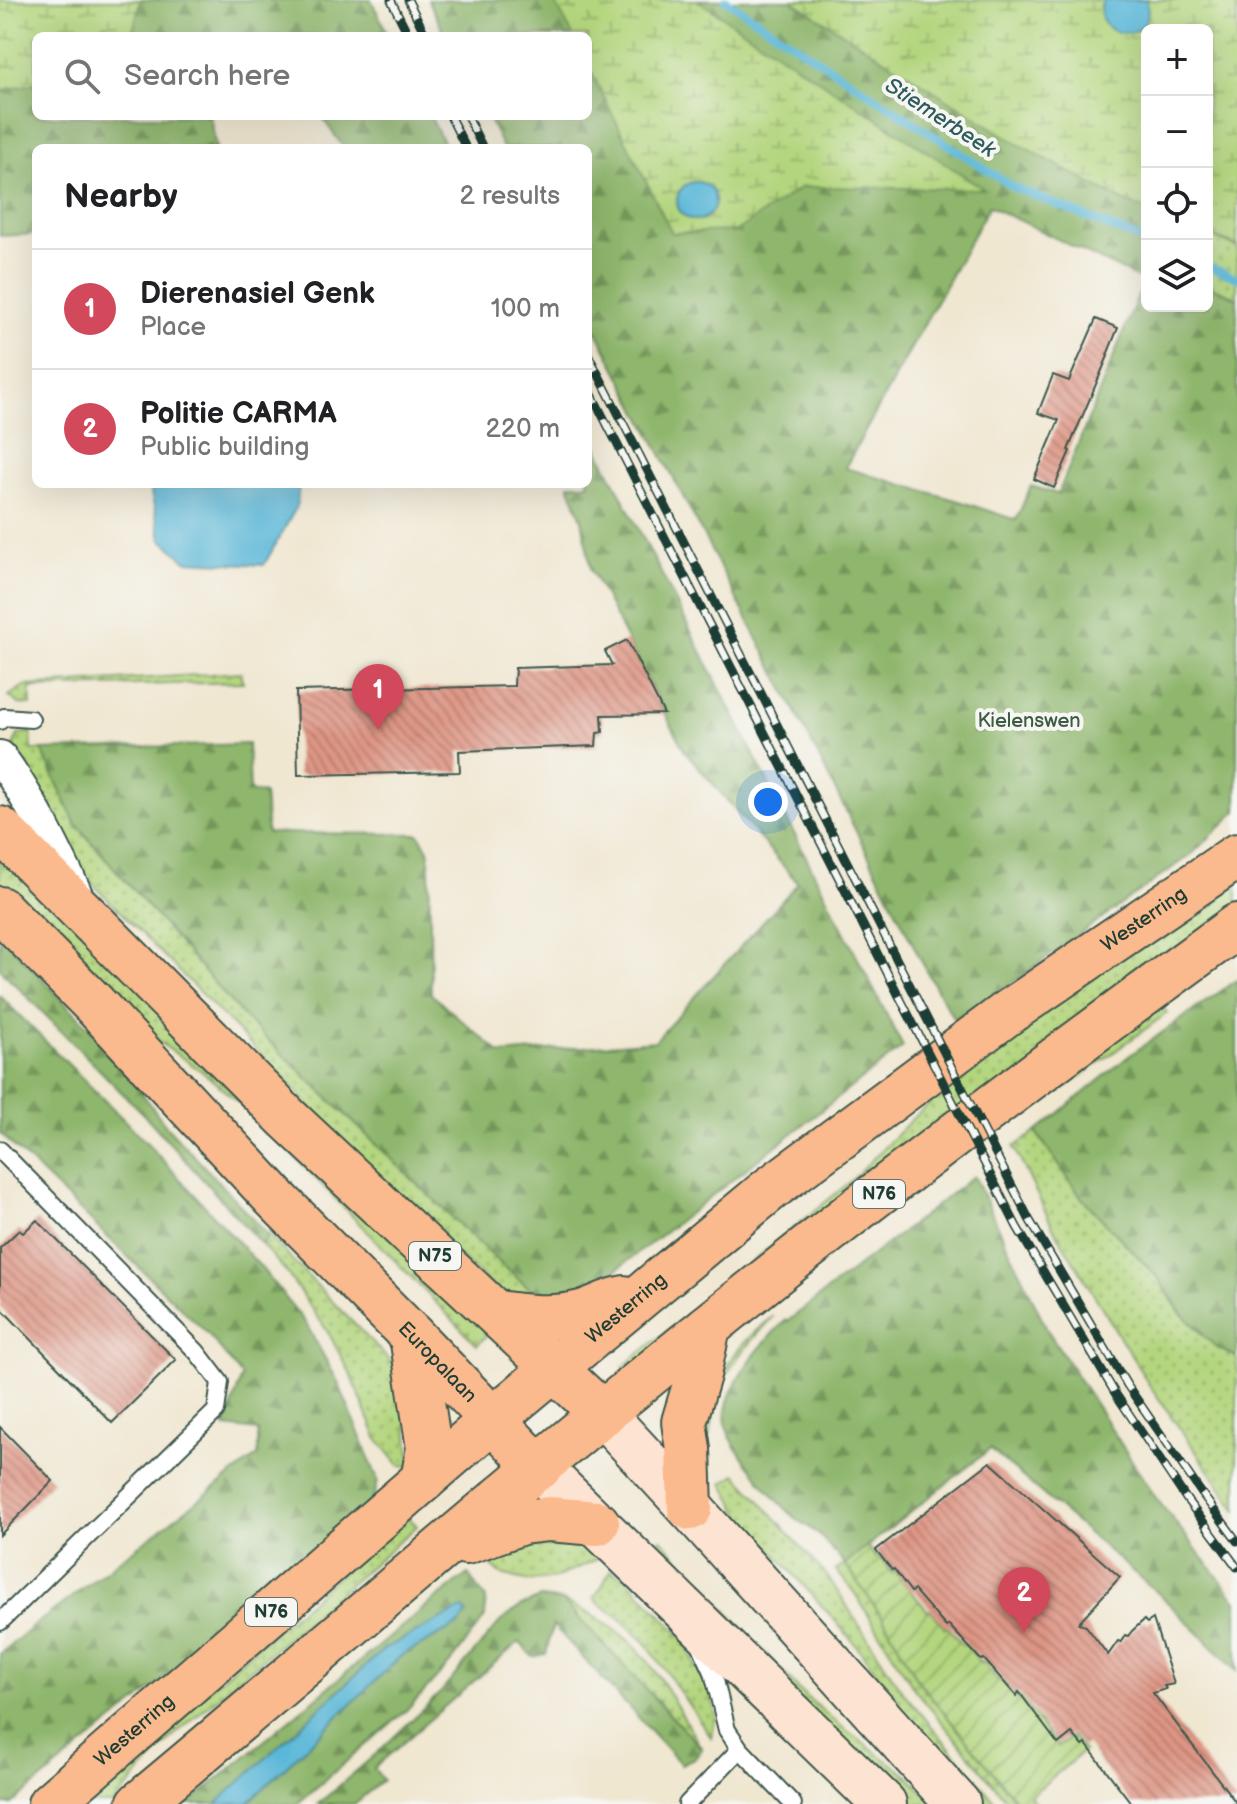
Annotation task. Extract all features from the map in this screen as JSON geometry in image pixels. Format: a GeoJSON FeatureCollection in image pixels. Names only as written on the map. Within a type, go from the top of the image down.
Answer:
{"type":"FeatureCollection","features":[{"type":"Feature","properties":{"kind":"main road","name":"N75"},"geometry":{"type":"LineString","coordinates":[[0,829],[288,1119],[603,1414],[958,1804]]}},
{"type":"Feature","properties":{"kind":"main road","name":"Westerring"},"geometry":{"type":"LineString","coordinates":[[50,1804],[492,1420],[770,1189],[993,1023],[1237,856]]}},
{"type":"Feature","properties":{"kind":"main road","name":"Europalaan"},"geometry":{"type":"LineString","coordinates":[[0,909],[94,1004],[276,1199],[539,1468],[884,1804]]}},
{"type":"Feature","properties":{"kind":"main road","name":"N76"},"geometry":{"type":"LineString","coordinates":[[139,1804],[708,1327],[1050,1062],[1237,926]]}},
{"type":"Feature","properties":{"kind":"main road"},"geometry":{"type":"LineString","coordinates":[[497,1313],[559,1318],[642,1294]]}},
{"type":"Feature","properties":{"kind":"main road"},"geometry":{"type":"LineString","coordinates":[[690,1508],[684,1422],[708,1327]]}},
{"type":"Feature","properties":{"kind":"main road"},"geometry":{"type":"LineString","coordinates":[[412,1336],[429,1448],[423,1480]]}},
{"type":"Feature","properties":{"kind":"main road"},"geometry":{"type":"LineString","coordinates":[[434,1555],[522,1522],[549,1519],[597,1523]]}},
{"type":"Feature","properties":{"kind":"street"},"geometry":{"type":"LineString","coordinates":[[0,757],[14,775],[47,836],[86,917]]}},
{"type":"Feature","properties":{"kind":"lane"},"geometry":{"type":"LineString","coordinates":[[0,721],[4,717],[31,719]]}},
{"type":"Feature","properties":{"kind":"lane"},"geometry":{"type":"LineString","coordinates":[[0,1150],[197,1352],[220,1382],[216,1411],[0,1622]]}},
{"type":"Feature","properties":{"kind":"lane"},"geometry":{"type":"LineString","coordinates":[[688,1615],[713,1672],[727,1730],[740,1749],[793,1804]]}},
{"type":"Feature","properties":{"kind":"lane"},"geometry":{"type":"LineString","coordinates":[[687,1804],[740,1749]]}},
{"type":"Feature","properties":{"kind":"green space"},"geometry":{"type":"Polygon","coordinates":[[[0,0],[371,0],[387,32],[32,32],[32,120],[211,120],[215,144],[32,144],[32,234],[0,236],[0,0]]]}},
{"type":"Feature","properties":{"kind":"green space"},"geometry":{"type":"Polygon","coordinates":[[[0,0],[140,0],[134,28],[129,32],[32,32],[32,84],[0,91],[0,0]]]}},
{"type":"Feature","properties":{"kind":"green space","name":"Kielenswen"},"geometry":{"type":"Polygon","coordinates":[[[428,0],[1237,0],[1237,247],[1213,237],[1213,24],[1141,24],[1141,280],[989,206],[845,468],[1016,520],[1031,486],[1058,494],[1141,288],[1141,312],[1213,312],[1213,288],[1237,298],[1237,811],[1193,853],[1013,982],[954,1019],[592,323],[592,144],[501,144],[489,120],[592,120],[592,32],[444,32],[428,0]]]}},
{"type":"Feature","properties":{"kind":"green space"},"geometry":{"type":"Polygon","coordinates":[[[554,0],[697,0],[984,189],[802,187],[736,231],[672,233],[592,74],[592,32],[571,32],[554,0]]]}},
{"type":"Feature","properties":{"kind":"green space"},"geometry":{"type":"Polygon","coordinates":[[[791,0],[1237,0],[1237,246],[1213,236],[1213,24],[1141,24],[1141,208],[1018,144],[791,0]]]}},
{"type":"Feature","properties":{"kind":"green space"},"geometry":{"type":"Polygon","coordinates":[[[324,120],[432,120],[444,144],[341,144],[324,120]]]}},
{"type":"Feature","properties":{"kind":"green space"},"geometry":{"type":"Polygon","coordinates":[[[1213,237],[1237,247],[1237,298],[1213,288],[1213,237]]]}},
{"type":"Feature","properties":{"kind":"green space"},"geometry":{"type":"Polygon","coordinates":[[[592,438],[903,1047],[602,1281],[584,1293],[544,1300],[505,1268],[243,1016],[75,823],[42,750],[248,744],[250,792],[264,794],[267,833],[419,834],[429,852],[431,994],[501,1054],[655,1041],[798,883],[684,750],[591,570],[582,519],[570,488],[592,488],[592,438]]]}},
{"type":"Feature","properties":{"kind":"green space"},"geometry":{"type":"Polygon","coordinates":[[[241,672],[243,682],[30,688],[31,705],[19,704],[9,696],[24,686],[241,672]]]}},
{"type":"Feature","properties":{"kind":"green space"},"geometry":{"type":"Polygon","coordinates":[[[31,731],[32,750],[42,750],[75,823],[243,1016],[505,1268],[544,1300],[502,1295],[362,1168],[293,1087],[82,873],[12,749],[18,735],[31,731]]]}},
{"type":"Feature","properties":{"kind":"green space"},"geometry":{"type":"Polygon","coordinates":[[[0,850],[492,1330],[477,1345],[257,1118],[203,1072],[141,1030],[0,887],[0,850]]]}},
{"type":"Feature","properties":{"kind":"green space"},"geometry":{"type":"Polygon","coordinates":[[[1237,876],[1237,910],[627,1374],[623,1367],[850,1182],[914,1117],[1050,1003],[1237,876]]]}},
{"type":"Feature","properties":{"kind":"green space"},"geometry":{"type":"Polygon","coordinates":[[[0,935],[105,1044],[168,1128],[268,1235],[262,1245],[150,1121],[0,969],[0,935]]]}},
{"type":"Feature","properties":{"kind":"green space"},"geometry":{"type":"Polygon","coordinates":[[[1237,980],[1237,1357],[1217,1348],[1180,1312],[1159,1279],[1082,1198],[1036,1132],[1130,1055],[1237,980]]]}},
{"type":"Feature","properties":{"kind":"green space"},"geometry":{"type":"Polygon","coordinates":[[[0,996],[147,1143],[258,1264],[305,1322],[338,1382],[378,1480],[373,1500],[346,1530],[12,1804],[0,1804],[0,1654],[258,1455],[258,1431],[225,1427],[242,1376],[209,1335],[0,1133],[0,996]]]}},
{"type":"Feature","properties":{"kind":"green space"},"geometry":{"type":"Polygon","coordinates":[[[1158,1001],[1167,1013],[1054,1096],[1093,1056],[1158,1001]]]}},
{"type":"Feature","properties":{"kind":"green space"},"geometry":{"type":"Polygon","coordinates":[[[1036,1132],[1082,1198],[1159,1279],[1180,1312],[1217,1348],[1237,1357],[1237,1510],[1148,1383],[1054,1229],[1014,1147],[1036,1132]]]}},
{"type":"Feature","properties":{"kind":"green space"},"geometry":{"type":"Polygon","coordinates":[[[974,1176],[1048,1331],[1156,1498],[1237,1601],[1237,1671],[1159,1594],[990,1449],[845,1564],[820,1536],[783,1506],[753,1471],[729,1434],[726,1410],[730,1396],[745,1368],[766,1341],[786,1320],[974,1176]]]}},
{"type":"Feature","properties":{"kind":"green space"},"geometry":{"type":"Polygon","coordinates":[[[268,1235],[402,1377],[411,1466],[399,1465],[377,1438],[351,1375],[328,1332],[284,1269],[262,1245],[268,1235]]]}},
{"type":"Feature","properties":{"kind":"green space"},"geometry":{"type":"Polygon","coordinates":[[[773,1316],[725,1377],[715,1401],[708,1438],[709,1412],[719,1380],[733,1356],[773,1316]]]}},
{"type":"Feature","properties":{"kind":"green space"},"geometry":{"type":"Polygon","coordinates":[[[736,1474],[828,1577],[902,1691],[997,1804],[977,1804],[895,1705],[899,1702],[852,1640],[736,1509],[723,1483],[736,1474]]]}},
{"type":"Feature","properties":{"kind":"green space"},"geometry":{"type":"Polygon","coordinates":[[[407,1516],[417,1526],[172,1737],[113,1804],[77,1804],[407,1516]]]}},
{"type":"Feature","properties":{"kind":"green space"},"geometry":{"type":"Polygon","coordinates":[[[519,1539],[586,1540],[600,1558],[555,1578],[529,1581],[501,1574],[484,1559],[496,1549],[519,1539]]]}},
{"type":"Feature","properties":{"kind":"green space"},"geometry":{"type":"Polygon","coordinates":[[[661,1539],[801,1692],[908,1776],[935,1804],[907,1804],[647,1556],[661,1539]]]}},
{"type":"Feature","properties":{"kind":"green space"},"geometry":{"type":"Polygon","coordinates":[[[867,1546],[945,1628],[948,1627],[963,1645],[966,1643],[980,1663],[984,1662],[1016,1698],[1019,1696],[1058,1747],[1072,1736],[1084,1751],[1030,1796],[1036,1804],[1019,1804],[919,1682],[883,1618],[845,1564],[867,1546]]]}},
{"type":"Feature","properties":{"kind":"green space"},"geometry":{"type":"Polygon","coordinates":[[[845,1564],[883,1618],[919,1682],[1019,1804],[1010,1804],[915,1690],[854,1592],[836,1570],[845,1564]]]}},
{"type":"Feature","properties":{"kind":"green space"},"geometry":{"type":"Polygon","coordinates":[[[611,1570],[627,1579],[683,1638],[711,1693],[716,1717],[711,1737],[647,1644],[594,1597],[611,1570]]]}},
{"type":"Feature","properties":{"kind":"green space"},"geometry":{"type":"Polygon","coordinates":[[[468,1574],[486,1599],[485,1617],[453,1660],[411,1706],[297,1804],[247,1804],[401,1656],[460,1624],[384,1649],[216,1804],[188,1804],[423,1609],[468,1574]]]}},
{"type":"Feature","properties":{"kind":"green space"},"geometry":{"type":"Polygon","coordinates":[[[540,1598],[563,1601],[702,1749],[696,1757],[681,1764],[553,1625],[546,1654],[533,1657],[519,1642],[374,1768],[383,1780],[354,1804],[318,1804],[442,1691],[500,1622],[521,1606],[540,1598]]]}},
{"type":"Feature","properties":{"kind":"green space"},"geometry":{"type":"Polygon","coordinates":[[[563,1601],[607,1625],[637,1649],[660,1679],[702,1749],[563,1601]]]}},
{"type":"Feature","properties":{"kind":"water"},"geometry":{"type":"Polygon","coordinates":[[[1103,0],[1146,0],[1148,15],[1135,31],[1124,33],[1114,30],[1105,24],[1101,14],[1103,0]]]}},
{"type":"Feature","properties":{"kind":"water"},"geometry":{"type":"Polygon","coordinates":[[[696,182],[709,188],[715,201],[709,214],[696,220],[683,214],[677,201],[683,188],[696,182]]]}},
{"type":"Feature","properties":{"kind":"water"},"geometry":{"type":"Polygon","coordinates":[[[150,488],[299,488],[297,506],[264,565],[186,561],[161,539],[150,488]]]}},
{"type":"Feature","properties":{"kind":"water"},"geometry":{"type":"Polygon","coordinates":[[[463,1608],[467,1614],[460,1624],[401,1656],[247,1804],[216,1804],[384,1649],[463,1608]]]}},
{"type":"Feature","properties":{"kind":"building"},"geometry":{"type":"Polygon","coordinates":[[[1096,319],[1118,328],[1054,488],[1034,479],[1059,420],[1038,413],[1053,375],[1069,381],[1096,319]]]}},
{"type":"Feature","properties":{"kind":"building"},"geometry":{"type":"Polygon","coordinates":[[[627,640],[664,714],[602,715],[603,732],[597,733],[596,746],[459,751],[460,772],[298,775],[296,691],[514,686],[515,668],[612,665],[605,651],[627,640]]]}},
{"type":"Feature","properties":{"kind":"building"},"geometry":{"type":"Polygon","coordinates":[[[37,1220],[176,1360],[112,1423],[0,1307],[0,1248],[19,1230],[23,1233],[37,1220]]]}},
{"type":"Feature","properties":{"kind":"building"},"geometry":{"type":"Polygon","coordinates":[[[0,1427],[53,1481],[0,1535],[0,1427]]]}},
{"type":"Feature","properties":{"kind":"building"},"geometry":{"type":"Polygon","coordinates":[[[990,1462],[1120,1577],[1078,1623],[1086,1626],[1108,1655],[1125,1635],[1128,1636],[1144,1620],[1147,1623],[1153,1619],[1174,1684],[1153,1693],[1237,1804],[1132,1804],[1086,1744],[1083,1746],[1072,1733],[1058,1744],[1019,1692],[1016,1696],[984,1659],[981,1660],[949,1625],[946,1627],[876,1550],[990,1462]]]}},
{"type":"Feature","properties":{"kind":"waterway","name":"Stiemerbeek"},"geometry":{"type":"LineString","coordinates":[[726,0],[1013,187],[1142,240]]}},
{"type":"Feature","properties":{"kind":"waterway","name":"Stiemerbeek"},"geometry":{"type":"LineString","coordinates":[[1213,268],[1237,278]]}},
{"type":"Feature","properties":{"kind":"railway"},"geometry":{"type":"LineString","coordinates":[[391,0],[407,32]]}},
{"type":"Feature","properties":{"kind":"railway"},"geometry":{"type":"LineString","coordinates":[[408,0],[424,32]]}},
{"type":"Feature","properties":{"kind":"railway"},"geometry":{"type":"LineString","coordinates":[[452,120],[464,144]]}},
{"type":"Feature","properties":{"kind":"railway"},"geometry":{"type":"LineString","coordinates":[[469,120],[481,144]]}},
{"type":"Feature","properties":{"kind":"railway"},"geometry":{"type":"LineString","coordinates":[[592,362],[1029,1219],[1127,1385],[1237,1541]]}},
{"type":"Feature","properties":{"kind":"railway"},"geometry":{"type":"LineString","coordinates":[[592,395],[1017,1227],[1115,1393],[1187,1500],[1237,1567]]}},
{"type":"Feature","properties":{"kind":"place","name":"Dierenasiel Genk"},"geometry":{"type":"Point","coordinates":[378,730]}},
{"type":"Feature","properties":{"kind":"place","name":"Politie CARMA"},"geometry":{"type":"Point","coordinates":[1024,1633]}}]}
